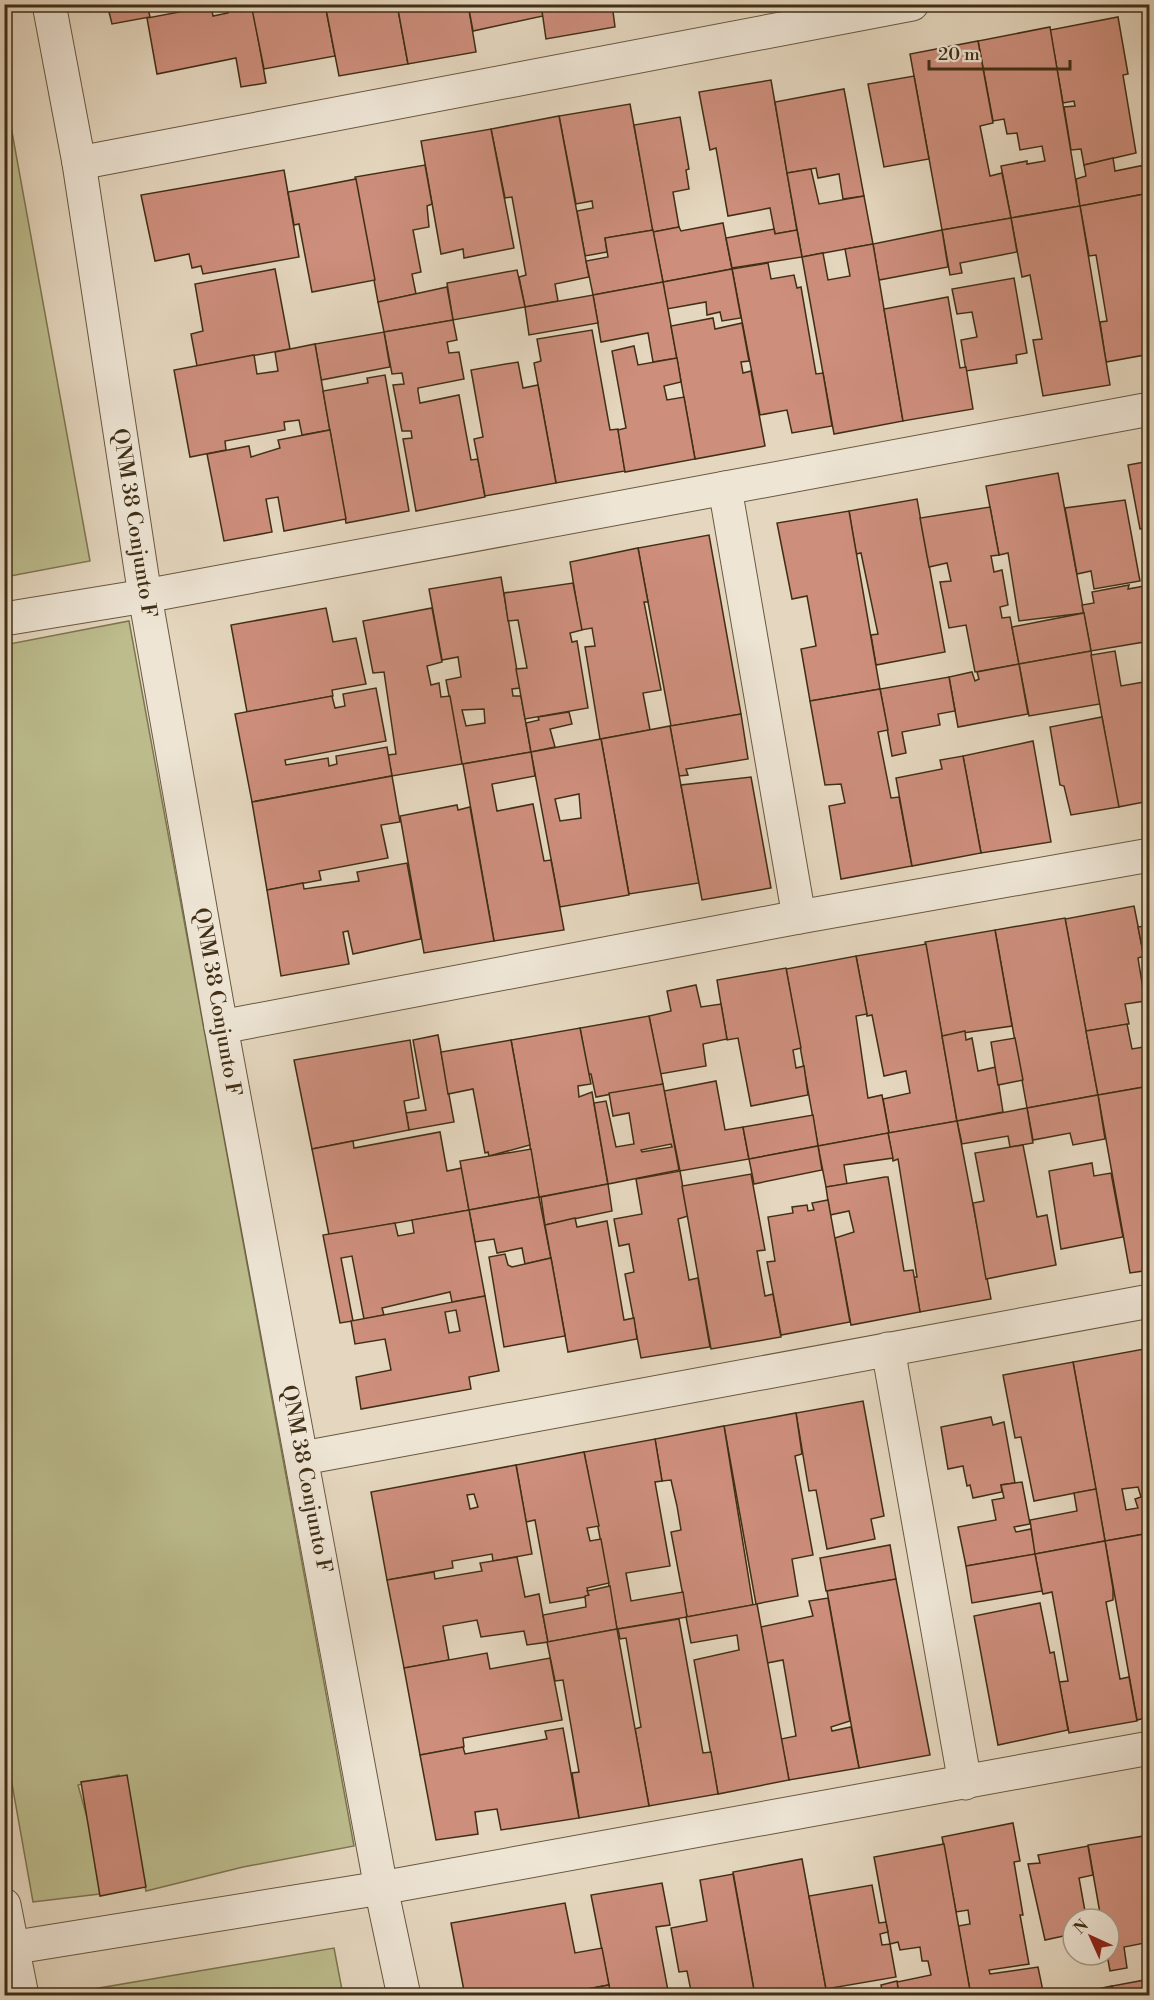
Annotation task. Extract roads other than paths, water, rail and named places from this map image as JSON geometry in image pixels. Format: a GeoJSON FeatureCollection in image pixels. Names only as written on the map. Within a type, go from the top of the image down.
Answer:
{"type":"FeatureCollection","features":[{"type":"Feature","properties":{"kind":"street","name":"QNM 38 Conjunto F"},"geometry":{"type":"LineString","coordinates":[[49,4],[79,162],[145,596],[221,1027],[303,1458],[381,1888],[404,1995]]}},
{"type":"Feature","properties":{"kind":"street"},"geometry":{"type":"LineString","coordinates":[[79,162],[912,4]]}},
{"type":"Feature","properties":{"kind":"street"},"geometry":{"type":"LineString","coordinates":[[4,619],[145,596],[1149,409]]}},
{"type":"Feature","properties":{"kind":"street"},"geometry":{"type":"LineString","coordinates":[[725,488],[800,917]]}},
{"type":"Feature","properties":{"kind":"street"},"geometry":{"type":"LineString","coordinates":[[221,1027],[800,917],[1149,855]]}},
{"type":"Feature","properties":{"kind":"street"},"geometry":{"type":"LineString","coordinates":[[303,1458],[1149,1300]]}},
{"type":"Feature","properties":{"kind":"street"},"geometry":{"type":"LineString","coordinates":[[888,1349],[965,1783]]}},
{"type":"Feature","properties":{"kind":"street"},"geometry":{"type":"LineString","coordinates":[[8,1948],[381,1888],[1149,1748]]}},
{"type":"Feature","properties":{"kind":"street"},"geometry":{"type":"LineString","coordinates":[[4,1905],[8,1948],[22,1995]]}}]}
